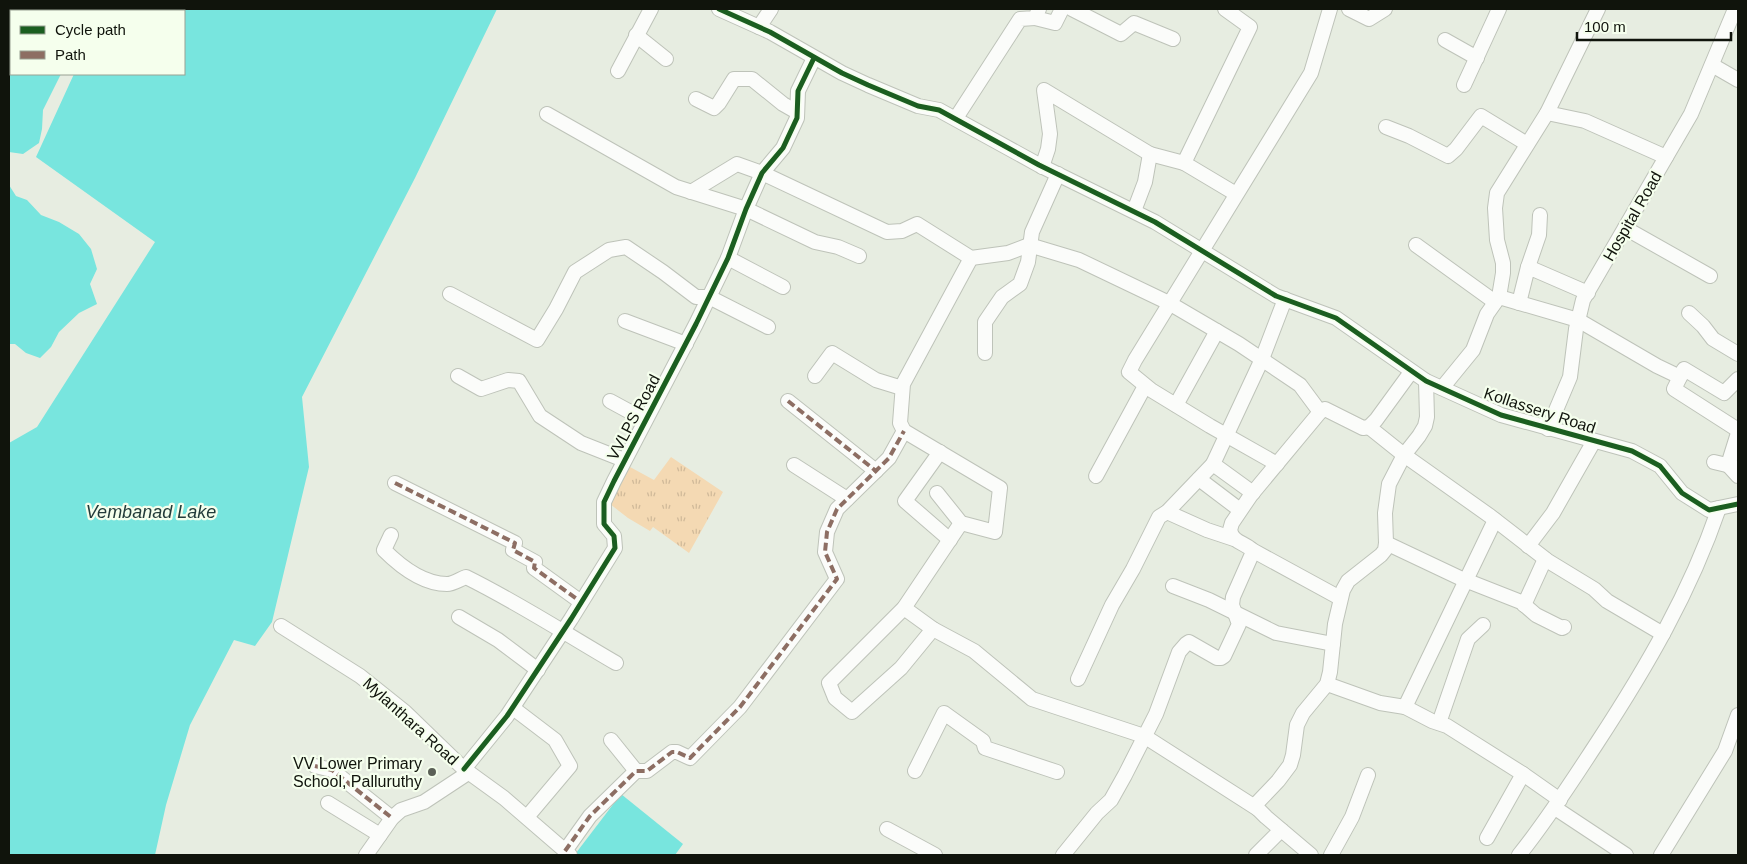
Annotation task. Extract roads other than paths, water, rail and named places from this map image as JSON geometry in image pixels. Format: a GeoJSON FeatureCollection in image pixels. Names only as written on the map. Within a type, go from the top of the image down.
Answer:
{"type":"FeatureCollection","features":[{"type":"Feature","properties":{"kind":"street"},"geometry":{"type":"LineString","coordinates":[[618,71],[650,9]]}},
{"type":"Feature","properties":{"kind":"street","name":"Kollassery Road"},"geometry":{"type":"LineString","coordinates":[[719,9],[759,27],[814,58],[868,85],[918,106],[940,110],[1003,146],[1155,222],[1276,296],[1336,318],[1426,381],[1501,415],[1632,451],[1660,466],[1682,493],[1709,510],[1737,502]]}},
{"type":"Feature","properties":{"kind":"street"},"geometry":{"type":"LineString","coordinates":[[759,27],[771,9]]}},
{"type":"Feature","properties":{"kind":"street"},"geometry":{"type":"LineString","coordinates":[[956,118],[1020,19],[1037,13],[1055,23],[1062,9]]}},
{"type":"Feature","properties":{"kind":"street"},"geometry":{"type":"LineString","coordinates":[[1072,9],[1121,34],[1134,23],[1173,39]]}},
{"type":"Feature","properties":{"kind":"street"},"geometry":{"type":"LineString","coordinates":[[1184,164],[1250,27],[1225,9]]}},
{"type":"Feature","properties":{"kind":"street"},"geometry":{"type":"LineString","coordinates":[[1277,464],[1145,386],[1129,372],[1134,360],[1311,73],[1330,9]]}},
{"type":"Feature","properties":{"kind":"street"},"geometry":{"type":"LineString","coordinates":[[1349,9],[1369,20],[1385,9]]}},
{"type":"Feature","properties":{"kind":"street"},"geometry":{"type":"LineString","coordinates":[[1464,86],[1500,9]]}},
{"type":"Feature","properties":{"kind":"street"},"geometry":{"type":"LineString","coordinates":[[1442,388],[1473,350],[1487,314],[1497,299],[1504,273],[1497,240],[1495,208],[1497,193],[1546,113],[1598,9]]}},
{"type":"Feature","properties":{"kind":"street","name":"Hospital Road"},"geometry":{"type":"LineString","coordinates":[[1548,429],[1570,377],[1578,320],[1583,300],[1691,114],[1712,64],[1729,10]]}},
{"type":"Feature","properties":{"kind":"street"},"geometry":{"type":"LineString","coordinates":[[636,35],[666,59]]}},
{"type":"Feature","properties":{"kind":"street"},"geometry":{"type":"LineString","coordinates":[[1444,40],[1478,58]]}},
{"type":"Feature","properties":{"kind":"street","name":"VVLPS Road"},"geometry":{"type":"LineString","coordinates":[[392,818],[401,810],[424,802],[466,771],[538,670],[615,548],[614,536],[604,524],[604,502],[709,298],[728,258],[762,173],[783,148],[797,118],[798,91],[814,58]]}},
{"type":"Feature","properties":{"kind":"street"},"geometry":{"type":"LineString","coordinates":[[1712,64],[1738,80]]}},
{"type":"Feature","properties":{"kind":"street"},"geometry":{"type":"LineString","coordinates":[[696,99],[714,108],[734,78],[752,79],[783,104],[798,112]]}},
{"type":"Feature","properties":{"kind":"street"},"geometry":{"type":"LineString","coordinates":[[1042,166],[1048,149],[1050,134],[1044,90],[1150,154],[1184,164],[1236,194]]}},
{"type":"Feature","properties":{"kind":"street"},"geometry":{"type":"LineString","coordinates":[[1546,113],[1585,121],[1666,157]]}},
{"type":"Feature","properties":{"kind":"street"},"geometry":{"type":"LineString","coordinates":[[547,114],[676,188],[746,209],[816,242],[838,247],[859,256]]}},
{"type":"Feature","properties":{"kind":"street"},"geometry":{"type":"LineString","coordinates":[[1386,127],[1409,136],[1448,156],[1456,149],[1481,116],[1527,144]]}},
{"type":"Feature","properties":{"kind":"street"},"geometry":{"type":"LineString","coordinates":[[1134,211],[1145,182],[1150,154]]}},
{"type":"Feature","properties":{"kind":"street"},"geometry":{"type":"LineString","coordinates":[[691,192],[737,164],[762,173],[886,232],[902,232],[917,224],[971,258],[1008,253],[1029,246],[1079,260],[1169,303],[1262,359],[1300,384],[1320,412]]}},
{"type":"Feature","properties":{"kind":"street"},"geometry":{"type":"LineString","coordinates":[[985,354],[985,322],[1002,297],[1020,284],[1028,262],[1032,232],[1058,174]]}},
{"type":"Feature","properties":{"kind":"street"},"geometry":{"type":"LineString","coordinates":[[1519,302],[1528,267],[1539,236],[1540,215]]}},
{"type":"Feature","properties":{"kind":"street"},"geometry":{"type":"LineString","coordinates":[[1626,228],[1710,276]]}},
{"type":"Feature","properties":{"kind":"street"},"geometry":{"type":"LineString","coordinates":[[1416,245],[1497,299],[1519,302],[1578,320],[1657,366],[1680,377]]}},
{"type":"Feature","properties":{"kind":"street"},"geometry":{"type":"LineString","coordinates":[[450,294],[536,340],[556,309],[575,272],[609,250],[626,247],[696,297],[709,298],[768,327]]}},
{"type":"Feature","properties":{"kind":"street"},"geometry":{"type":"LineString","coordinates":[[728,258],[783,287]]}},
{"type":"Feature","properties":{"kind":"street"},"geometry":{"type":"LineString","coordinates":[[937,493],[961,522],[994,532],[1000,488],[904,431],[900,423],[903,384],[971,258]]}},
{"type":"Feature","properties":{"kind":"street"},"geometry":{"type":"LineString","coordinates":[[1528,267],[1588,293]]}},
{"type":"Feature","properties":{"kind":"street"},"geometry":{"type":"LineString","coordinates":[[1078,679],[1112,605],[1133,569],[1159,517],[1167,512],[1213,464],[1262,359],[1285,299]]}},
{"type":"Feature","properties":{"kind":"street"},"geometry":{"type":"LineString","coordinates":[[1690,313],[1713,340],[1738,354]]}},
{"type":"Feature","properties":{"kind":"street"},"geometry":{"type":"LineString","coordinates":[[626,320],[686,344]]}},
{"type":"Feature","properties":{"kind":"street"},"geometry":{"type":"LineString","coordinates":[[1176,405],[1217,331]]}},
{"type":"Feature","properties":{"kind":"street"},"geometry":{"type":"LineString","coordinates":[[815,376],[832,353],[876,380],[902,388]]}},
{"type":"Feature","properties":{"kind":"street"},"geometry":{"type":"LineString","coordinates":[[1738,379],[1724,393],[1684,369],[1674,389],[1738,432],[1727,465],[1738,476]]}},
{"type":"Feature","properties":{"kind":"street"},"geometry":{"type":"LineString","coordinates":[[1369,427],[1411,372]]}},
{"type":"Feature","properties":{"kind":"street"},"geometry":{"type":"LineString","coordinates":[[458,376],[481,390],[508,380],[519,381],[540,416],[581,443],[624,460]]}},
{"type":"Feature","properties":{"kind":"street"},"geometry":{"type":"LineString","coordinates":[[1258,809],[1260,798],[1278,781],[1290,765],[1297,725],[1303,713],[1327,684],[1340,598],[1343,590],[1348,581],[1381,556],[1384,550],[1386,544],[1386,498],[1389,484],[1404,455],[1425,426],[1427,417],[1426,381]]}},
{"type":"Feature","properties":{"kind":"street"},"geometry":{"type":"LineString","coordinates":[[1096,476],[1145,386]]}},
{"type":"Feature","properties":{"kind":"street"},"geometry":{"type":"LineString","coordinates":[[610,401],[645,420]]}},
{"type":"Feature","properties":{"kind":"street"},"geometry":{"type":"LineString","coordinates":[[788,402],[876,471]]}},
{"type":"Feature","properties":{"kind":"street"},"geometry":{"type":"LineString","coordinates":[[1234,540],[1230,526],[1240,510],[1320,412],[1326,410],[1360,427],[1369,427],[1404,455],[1495,520],[1545,560],[1594,589],[1607,601],[1663,634]]}},
{"type":"Feature","properties":{"kind":"street"},"geometry":{"type":"LineString","coordinates":[[611,740],[636,771],[646,772],[672,752],[677,752],[690,758],[740,707],[837,578],[825,552],[827,532],[837,508],[888,458],[904,431]]}},
{"type":"Feature","properties":{"kind":"street"},"geometry":{"type":"LineString","coordinates":[[1528,546],[1553,513],[1594,441]]}},
{"type":"Feature","properties":{"kind":"street"},"geometry":{"type":"LineString","coordinates":[[940,452],[905,501],[950,540]]}},
{"type":"Feature","properties":{"kind":"street"},"geometry":{"type":"LineString","coordinates":[[1213,464],[1253,493]]}},
{"type":"Feature","properties":{"kind":"street"},"geometry":{"type":"LineString","coordinates":[[794,465],[847,499]]}},
{"type":"Feature","properties":{"kind":"street"},"geometry":{"type":"LineString","coordinates":[[1198,479],[1240,510]]}},
{"type":"Feature","properties":{"kind":"street"},"geometry":{"type":"LineString","coordinates":[[395,483],[515,543],[513,550],[535,562],[534,568],[581,602]]}},
{"type":"Feature","properties":{"kind":"street"},"geometry":{"type":"LineString","coordinates":[[1519,855],[1558,804],[1638,680],[1690,584],[1719,508]]}},
{"type":"Feature","properties":{"kind":"street"},"geometry":{"type":"LineString","coordinates":[[1167,512],[1249,547],[1340,598]]}},
{"type":"Feature","properties":{"kind":"street"},"geometry":{"type":"LineString","coordinates":[[1405,707],[1495,520]]}},
{"type":"Feature","properties":{"kind":"street"},"geometry":{"type":"LineString","coordinates":[[933,629],[901,668],[852,712],[835,698],[829,683],[904,608],[961,522]]}},
{"type":"Feature","properties":{"kind":"street"},"geometry":{"type":"LineString","coordinates":[[391,534],[384,550],[396,563],[426,580],[449,584],[466,577],[503,595],[616,663]]}},
{"type":"Feature","properties":{"kind":"street"},"geometry":{"type":"LineString","coordinates":[[1386,544],[1465,580],[1524,604],[1536,615],[1562,628],[1564,627]]}},
{"type":"Feature","properties":{"kind":"street"},"geometry":{"type":"LineString","coordinates":[[1063,855],[1097,813],[1111,800],[1125,776],[1156,714],[1179,652],[1189,642],[1217,658],[1224,656],[1239,624],[1232,605],[1233,597],[1252,550]]}},
{"type":"Feature","properties":{"kind":"street"},"geometry":{"type":"LineString","coordinates":[[1524,604],[1545,560]]}},
{"type":"Feature","properties":{"kind":"street"},"geometry":{"type":"LineString","coordinates":[[1173,586],[1209,600],[1276,633],[1333,644]]}},
{"type":"Feature","properties":{"kind":"street"},"geometry":{"type":"LineString","coordinates":[[904,608],[933,629],[974,651],[1032,699],[1144,736],[1258,809],[1311,855]]}},
{"type":"Feature","properties":{"kind":"street"},"geometry":{"type":"LineString","coordinates":[[459,617],[498,640],[538,670]]}},
{"type":"Feature","properties":{"kind":"street"},"geometry":{"type":"LineString","coordinates":[[1439,723],[1468,639],[1483,625]]}},
{"type":"Feature","properties":{"kind":"street","name":"Mylanthara Road"},"geometry":{"type":"LineString","coordinates":[[281,626],[360,676],[405,712],[466,771],[504,798],[567,853]]}},
{"type":"Feature","properties":{"kind":"street"},"geometry":{"type":"LineString","coordinates":[[1327,684],[1380,703],[1405,707],[1447,726],[1523,774],[1558,804],[1626,855]]}},
{"type":"Feature","properties":{"kind":"street"},"geometry":{"type":"LineString","coordinates":[[512,708],[555,740],[570,766],[527,818]]}},
{"type":"Feature","properties":{"kind":"street"},"geometry":{"type":"LineString","coordinates":[[915,771],[944,713],[983,740],[984,748],[1058,772]]}},
{"type":"Feature","properties":{"kind":"street"},"geometry":{"type":"LineString","coordinates":[[1661,855],[1725,751],[1738,715]]}},
{"type":"Feature","properties":{"kind":"street"},"geometry":{"type":"LineString","coordinates":[[315,766],[332,770],[392,818],[366,855]]}},
{"type":"Feature","properties":{"kind":"street"},"geometry":{"type":"LineString","coordinates":[[567,853],[590,816],[636,771]]}},
{"type":"Feature","properties":{"kind":"street"},"geometry":{"type":"LineString","coordinates":[[1487,838],[1523,774]]}},
{"type":"Feature","properties":{"kind":"street"},"geometry":{"type":"LineString","coordinates":[[1331,855],[1352,816],[1368,775]]}},
{"type":"Feature","properties":{"kind":"street"},"geometry":{"type":"LineString","coordinates":[[328,803],[380,835]]}},
{"type":"Feature","properties":{"kind":"street"},"geometry":{"type":"LineString","coordinates":[[886,829],[935,855]]}},
{"type":"Feature","properties":{"kind":"street"},"geometry":{"type":"LineString","coordinates":[[1256,855],[1281,830]]}},
{"type":"Feature","properties":{"kind":"water"},"geometry":{"type":"Polygon","coordinates":[[[9,9],[88,9],[10,10],[10,75],[60,75],[43,110],[39,143],[23,154],[9,152],[9,9]]]}},
{"type":"Feature","properties":{"kind":"water","name":"Vembanad Lake"},"geometry":{"type":"Polygon","coordinates":[[[497,9],[415,178],[302,397],[309,467],[272,622],[255,646],[234,640],[190,725],[166,805],[155,855],[9,855],[9,443],[37,427],[155,242],[36,157],[74,75],[185,75],[185,10],[102,10],[497,9]]]}},
{"type":"Feature","properties":{"kind":"water"},"geometry":{"type":"Polygon","coordinates":[[[9,185],[16,196],[27,200],[41,215],[59,222],[79,234],[91,249],[97,269],[90,284],[97,304],[79,313],[59,332],[51,347],[40,358],[26,353],[15,344],[9,344],[9,185]]]}},
{"type":"Feature","properties":{"kind":"water"},"geometry":{"type":"Polygon","coordinates":[[[621,794],[683,844],[675,855],[579,855],[576,853],[621,794]]]}},
{"type":"Feature","properties":{"kind":"place","name":"VV Lower Primary School, Palluruthy"},"geometry":{"type":"Point","coordinates":[432,772]}}]}
